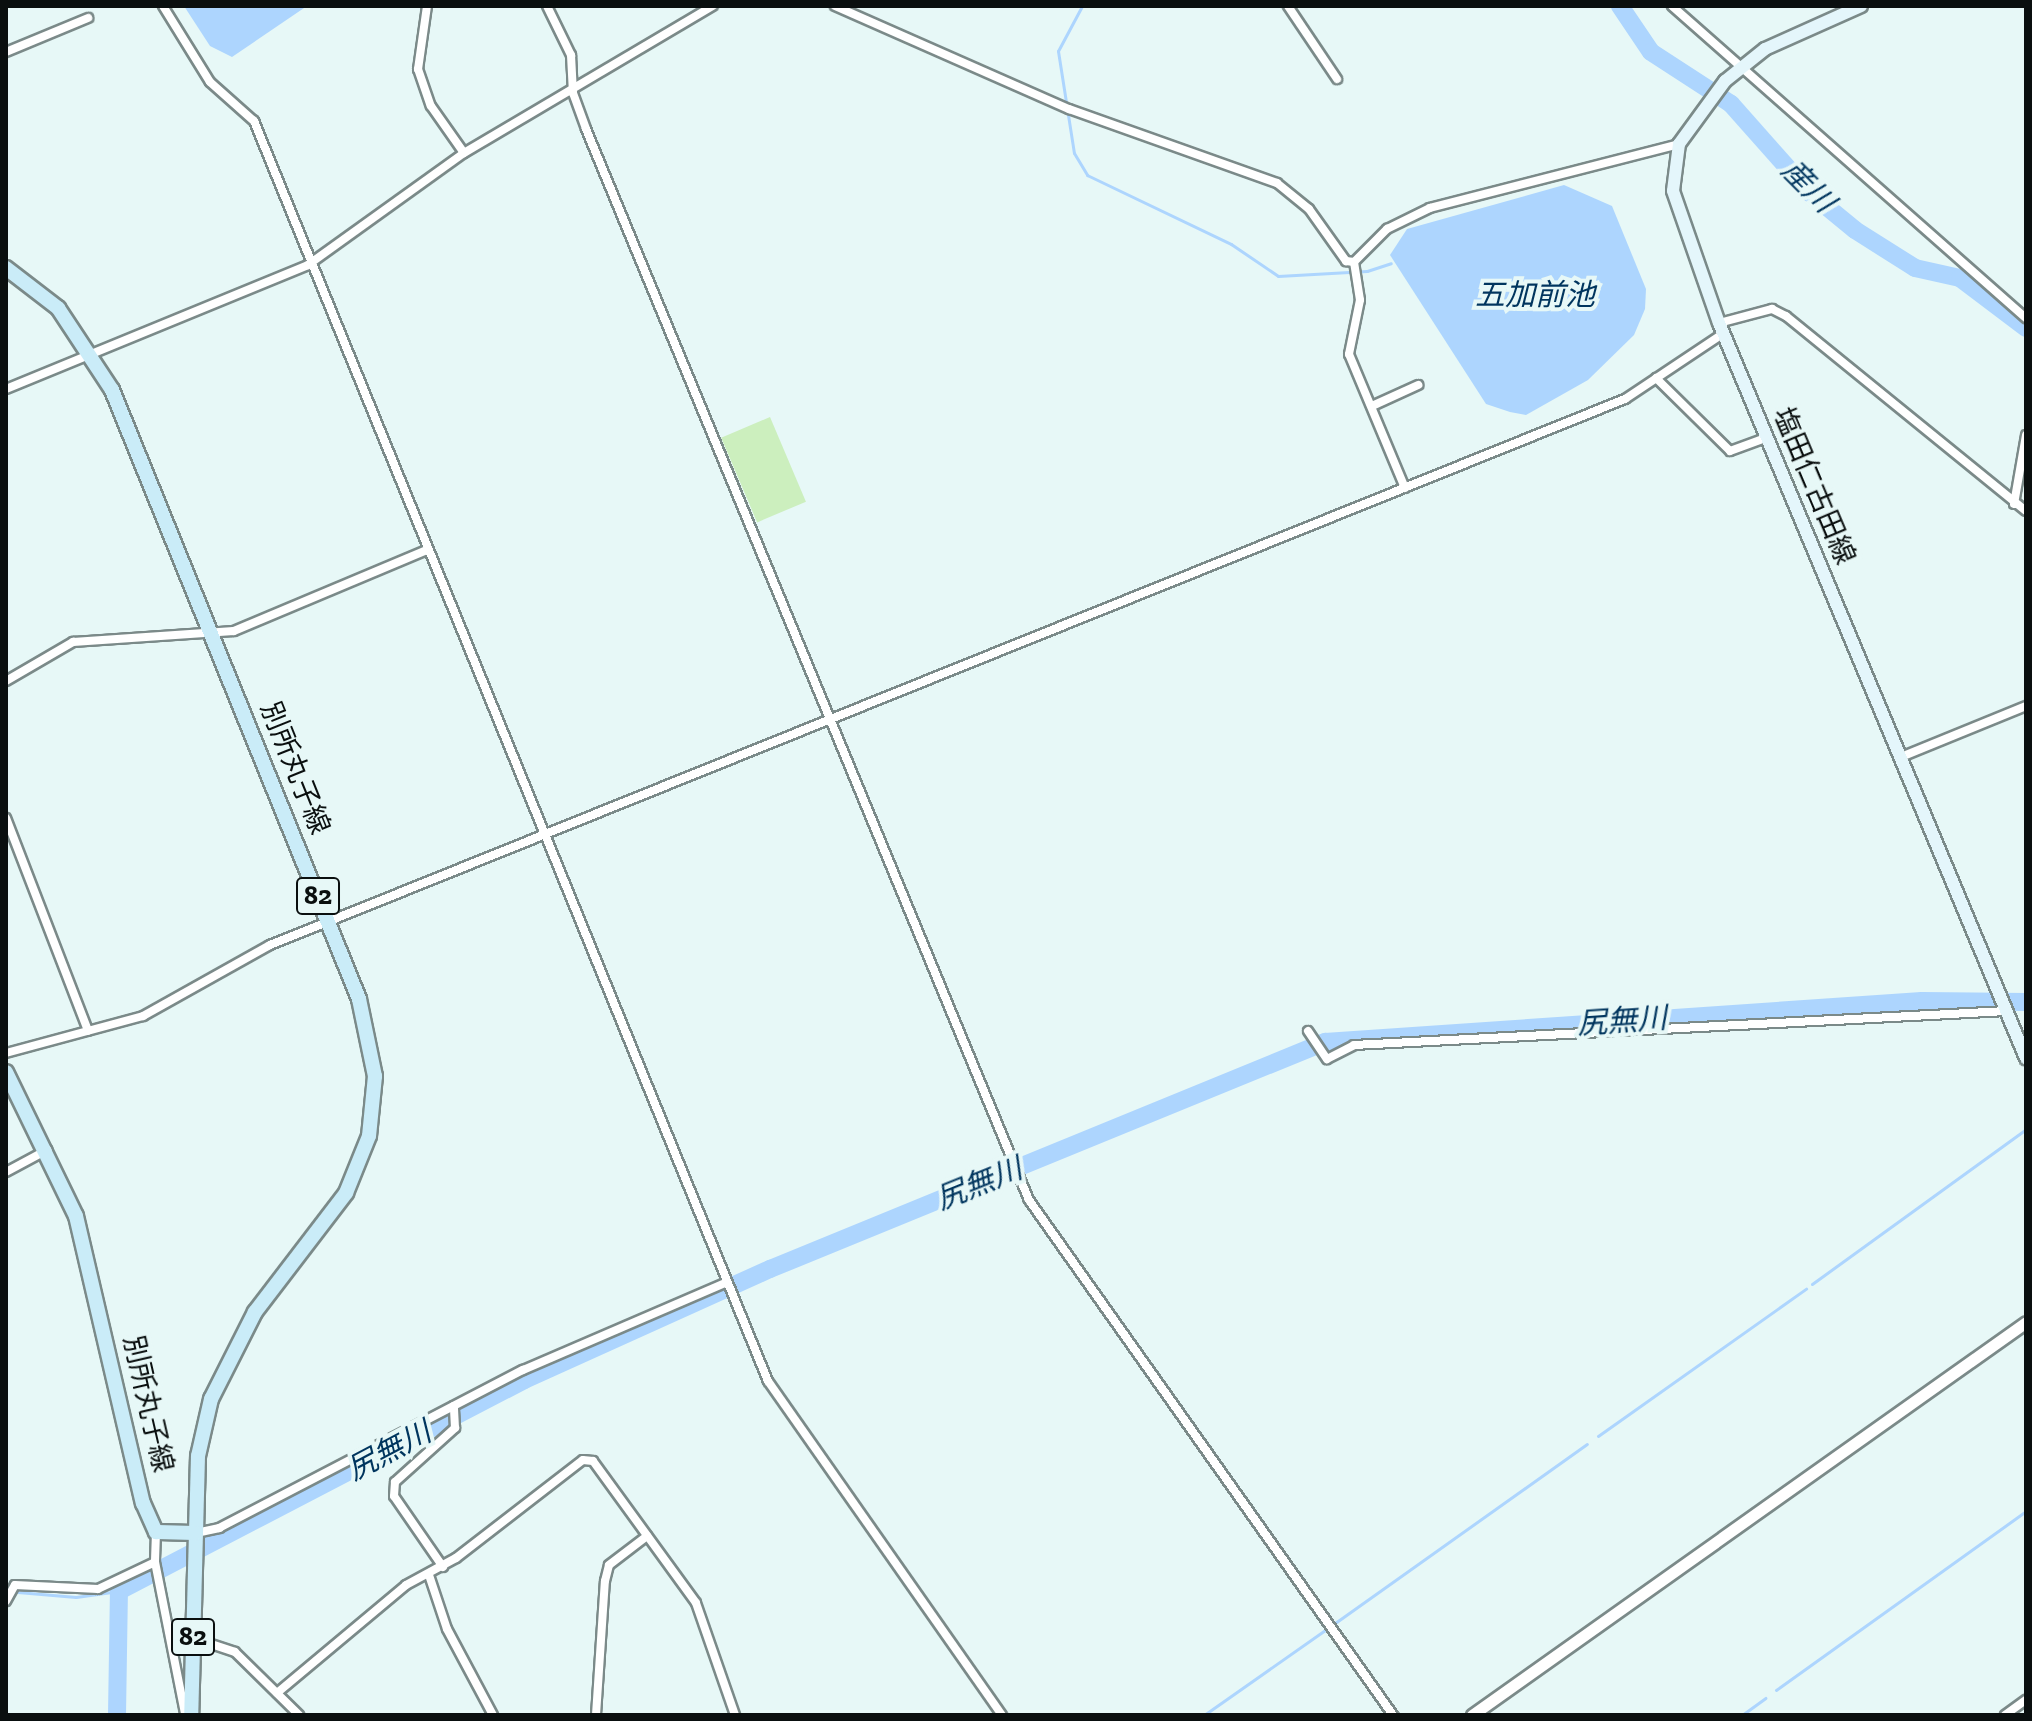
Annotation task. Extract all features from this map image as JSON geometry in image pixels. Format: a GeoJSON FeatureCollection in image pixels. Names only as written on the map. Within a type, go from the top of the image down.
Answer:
{"type":"FeatureCollection","features":[{"type":"Feature","properties":{"kind":"main road","name":"塩田仁古田線"},"geometry":{"type":"LineString","coordinates":[[1861,6],[1740,68],[1725,81],[1700,109],[1679,144],[1673,191],[1722,328],[2026,1058]]}},
{"type":"Feature","properties":{"kind":"main road","name":"別所丸子線"},"geometry":{"type":"LineString","coordinates":[[6,268],[58,308],[92,352],[212,633],[330,926],[368,1027],[375,1076],[369,1136],[330,1221],[255,1312],[218,1376],[198,1456],[192,1676],[188,1714]]}},
{"type":"Feature","properties":{"kind":"main road","name":"別所丸子線"},"geometry":{"type":"LineString","coordinates":[[6,1072],[47,1150],[83,1239],[156,1532]]}},
{"type":"Feature","properties":{"kind":"main road"},"geometry":{"type":"LineString","coordinates":[[156,1532],[195,1547]]}},
{"type":"Feature","properties":{"kind":"street"},"geometry":{"type":"LineString","coordinates":[[163,6],[210,82],[248,110],[308,265],[779,1402],[1002,1715]]}},
{"type":"Feature","properties":{"kind":"street"},"geometry":{"type":"LineString","coordinates":[[427,6],[418,69],[431,106],[464,153]]}},
{"type":"Feature","properties":{"kind":"street"},"geometry":{"type":"LineString","coordinates":[[547,6],[571,55],[573,93],[1029,1200],[1393,1715]]}},
{"type":"Feature","properties":{"kind":"street"},"geometry":{"type":"LineString","coordinates":[[6,389],[308,265],[464,153],[573,93],[713,6]]}},
{"type":"Feature","properties":{"kind":"street"},"geometry":{"type":"LineString","coordinates":[[835,6],[1069,109],[1277,183],[1354,262],[1360,300],[1349,354],[1405,488]]}},
{"type":"Feature","properties":{"kind":"street"},"geometry":{"type":"LineString","coordinates":[[1288,6],[1337,79]]}},
{"type":"Feature","properties":{"kind":"street"},"geometry":{"type":"LineString","coordinates":[[1672,6],[2026,318]]}},
{"type":"Feature","properties":{"kind":"street"},"geometry":{"type":"LineString","coordinates":[[6,52],[88,18]]}},
{"type":"Feature","properties":{"kind":"street"},"geometry":{"type":"LineString","coordinates":[[1354,262],[1387,229],[1430,208],[1679,144]]}},
{"type":"Feature","properties":{"kind":"street"},"geometry":{"type":"LineString","coordinates":[[6,1053],[143,1016],[228,965],[1625,399],[1722,328],[1772,309],[1786,316],[2026,511]]}},
{"type":"Feature","properties":{"kind":"street"},"geometry":{"type":"LineString","coordinates":[[1656,378],[1730,451],[1768,437]]}},
{"type":"Feature","properties":{"kind":"street"},"geometry":{"type":"LineString","coordinates":[[1372,406],[1418,385]]}},
{"type":"Feature","properties":{"kind":"street"},"geometry":{"type":"LineString","coordinates":[[2014,504],[2026,435]]}},
{"type":"Feature","properties":{"kind":"street"},"geometry":{"type":"LineString","coordinates":[[6,681],[73,642],[234,631],[427,550]]}},
{"type":"Feature","properties":{"kind":"street"},"geometry":{"type":"LineString","coordinates":[[1901,757],[2026,706]]}},
{"type":"Feature","properties":{"kind":"street"},"geometry":{"type":"LineString","coordinates":[[6,818],[88,1031]]}},
{"type":"Feature","properties":{"kind":"street"},"geometry":{"type":"LineString","coordinates":[[1310,1035],[1327,1059],[1354,1045],[2005,1009]]}},
{"type":"Feature","properties":{"kind":"street"},"geometry":{"type":"LineString","coordinates":[[6,1172],[47,1150]]}},
{"type":"Feature","properties":{"kind":"street"},"geometry":{"type":"LineString","coordinates":[[195,1547],[232,1522],[456,1410],[727,1282]]}},
{"type":"Feature","properties":{"kind":"street"},"geometry":{"type":"LineString","coordinates":[[1472,1715],[2026,1322]]}},
{"type":"Feature","properties":{"kind":"street"},"geometry":{"type":"LineString","coordinates":[[443,1567],[394,1496],[395,1482],[456,1410]]}},
{"type":"Feature","properties":{"kind":"street"},"geometry":{"type":"LineString","coordinates":[[277,1693],[406,1585],[443,1567],[583,1460],[593,1461],[702,1615],[735,1715]]}},
{"type":"Feature","properties":{"kind":"street"},"geometry":{"type":"LineString","coordinates":[[156,1532],[156,1569],[176,1678],[188,1714]]}},
{"type":"Feature","properties":{"kind":"street"},"geometry":{"type":"LineString","coordinates":[[596,1715],[609,1565],[647,1536]]}},
{"type":"Feature","properties":{"kind":"street"},"geometry":{"type":"LineString","coordinates":[[6,1601],[15,1585],[98,1589],[156,1569]]}},
{"type":"Feature","properties":{"kind":"street"},"geometry":{"type":"LineString","coordinates":[[429,1575],[447,1629],[493,1715]]}},
{"type":"Feature","properties":{"kind":"street"},"geometry":{"type":"LineString","coordinates":[[193,1638],[235,1652],[299,1715]]}},
{"type":"Feature","properties":{"kind":"street"},"geometry":{"type":"LineString","coordinates":[[176,1678],[192,1676]]}},
{"type":"Feature","properties":{"kind":"street"},"geometry":{"type":"LineString","coordinates":[[2005,1715],[2026,1700]]}},
{"type":"Feature","properties":{"kind":"green space"},"geometry":{"type":"Polygon","coordinates":[[[770,417],[806,502],[757,522],[721,438],[770,417]]]}},
{"type":"Feature","properties":{"kind":"water"},"geometry":{"type":"Polygon","coordinates":[[[184,6],[307,6],[232,57],[210,46],[184,6]]]}},
{"type":"Feature","properties":{"kind":"water","name":"五加前池"},"geometry":{"type":"Polygon","coordinates":[[[1564,185],[1612,206],[1646,289],[1645,309],[1634,335],[1588,380],[1526,415],[1510,412],[1486,404],[1390,255],[1407,229],[1564,185]]]}},
{"type":"Feature","properties":{"kind":"waterway"},"geometry":{"type":"LineString","coordinates":[[1082,6],[1058,51],[1074,153],[1087,175],[1231,244],[1278,276],[1367,271],[1391,263]]}},
{"type":"Feature","properties":{"kind":"waterway","name":"産川"},"geometry":{"type":"LineString","coordinates":[[1620,6],[1651,52],[1731,104],[1810,193],[1855,230],[1915,268],[1960,278],[2026,328]]}},
{"type":"Feature","properties":{"kind":"waterway","name":"尻無川"},"geometry":{"type":"LineString","coordinates":[[117,1715],[119,1591],[524,1380],[770,1269],[1325,1042],[1922,1001],[2026,1002]]}},
{"type":"Feature","properties":{"kind":"waterway"},"geometry":{"type":"LineString","coordinates":[[1812,1284],[2026,1129]]}},
{"type":"Feature","properties":{"kind":"waterway"},"geometry":{"type":"LineString","coordinates":[[1598,1436],[1806,1289]]}},
{"type":"Feature","properties":{"kind":"waterway"},"geometry":{"type":"LineString","coordinates":[[1335,1623],[1587,1444]]}},
{"type":"Feature","properties":{"kind":"waterway"},"geometry":{"type":"LineString","coordinates":[[1776,1690],[2026,1511]]}},
{"type":"Feature","properties":{"kind":"waterway"},"geometry":{"type":"LineString","coordinates":[[6,1591],[76,1597],[119,1591]]}},
{"type":"Feature","properties":{"kind":"waterway"},"geometry":{"type":"LineString","coordinates":[[1204,1715],[1325,1630]]}},
{"type":"Feature","properties":{"kind":"waterway"},"geometry":{"type":"LineString","coordinates":[[1742,1715],[1765,1698]]}}]}
